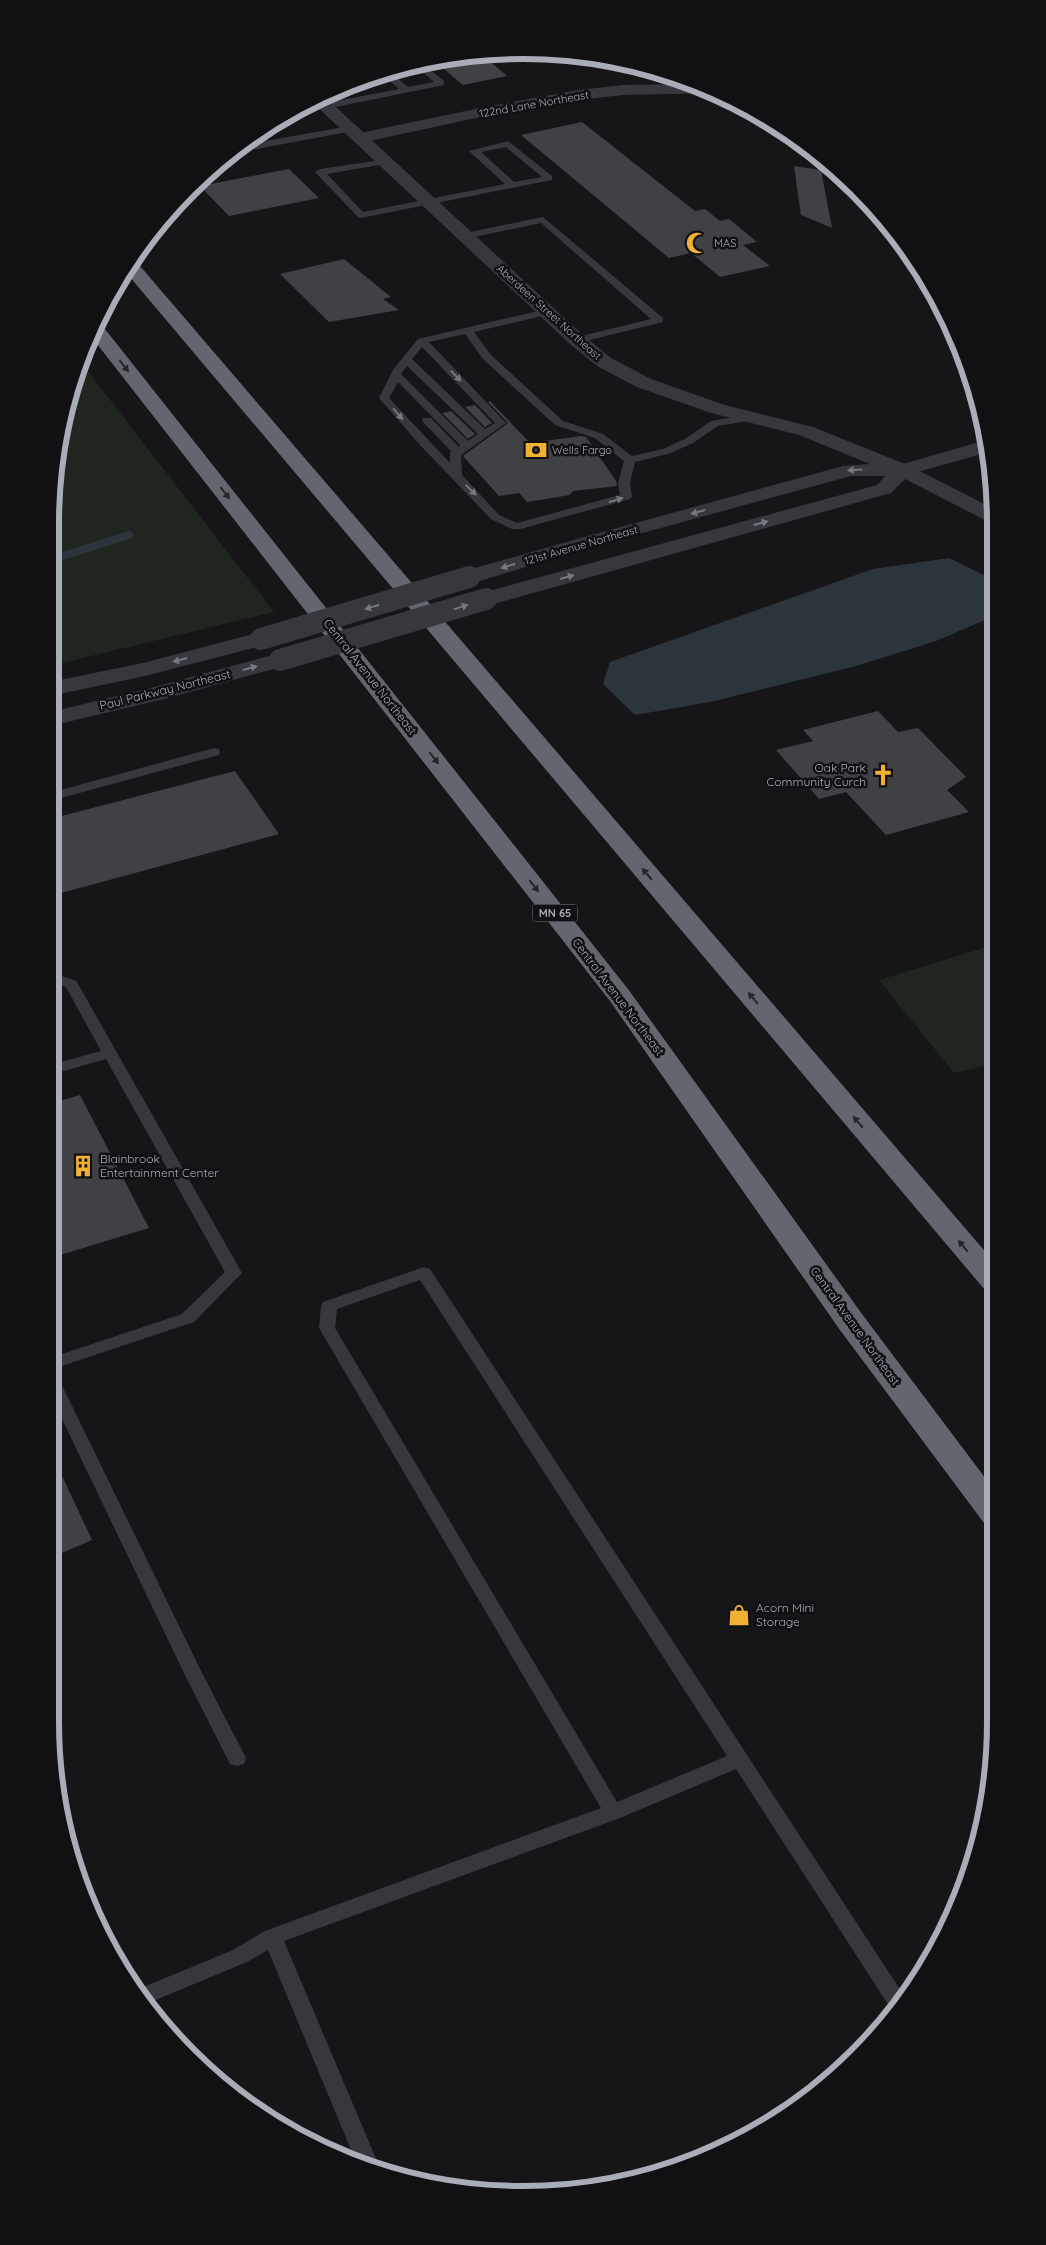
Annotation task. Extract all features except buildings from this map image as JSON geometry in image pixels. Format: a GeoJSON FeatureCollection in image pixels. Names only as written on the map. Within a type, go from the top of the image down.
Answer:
{"type":"FeatureCollection","features":[{"type":"Feature","properties":{"kind":"highway"},"geometry":{"type":"LineString","coordinates":[[134,270],[987,1274]]}},
{"type":"Feature","properties":{"kind":"highway","name":"Central Avenue Northeast"},"geometry":{"type":"LineString","coordinates":[[99,334],[619,995],[851,1322],[987,1503]]}},
{"type":"Feature","properties":{"kind":"street","name":"122nd Lane Northeast"},"geometry":{"type":"LineString","coordinates":[[355,133],[611,91],[685,88]]}},
{"type":"Feature","properties":{"kind":"street","name":"Aberdeen Street Northeast"},"geometry":{"type":"LineString","coordinates":[[321,106],[355,133],[577,340],[604,362],[644,383],[679,397],[806,431],[904,470],[987,513]]}},
{"type":"Feature","properties":{"kind":"street","name":"121st Avenue Northeast"},"geometry":{"type":"LineString","coordinates":[[261,639],[577,545],[850,470],[904,470],[981,448]]}},
{"type":"Feature","properties":{"kind":"street","name":"121st Avenue Northeast"},"geometry":{"type":"LineString","coordinates":[[280,660],[486,599],[884,489],[904,470]]}},
{"type":"Feature","properties":{"kind":"street","name":"Paul Parkway Northeast"},"geometry":{"type":"LineString","coordinates":[[59,687],[145,669],[261,639]]}},
{"type":"Feature","properties":{"kind":"street","name":"Paul Parkway Northeast"},"geometry":{"type":"LineString","coordinates":[[59,717],[156,694],[280,660]]}},
{"type":"Feature","properties":{"kind":"lane"},"geometry":{"type":"LineString","coordinates":[[330,101],[441,83],[425,70]]}},
{"type":"Feature","properties":{"kind":"lane"},"geometry":{"type":"LineString","coordinates":[[392,78],[406,90]]}},
{"type":"Feature","properties":{"kind":"lane"},"geometry":{"type":"LineString","coordinates":[[250,148],[355,133]]}},
{"type":"Feature","properties":{"kind":"lane"},"geometry":{"type":"LineString","coordinates":[[384,161],[320,172],[361,215],[549,178],[508,144],[474,151],[512,185]]}},
{"type":"Feature","properties":{"kind":"lane"},"geometry":{"type":"LineString","coordinates":[[465,236],[543,220],[659,320],[577,340]]}},
{"type":"Feature","properties":{"kind":"lane"},"geometry":{"type":"LineString","coordinates":[[547,312],[467,330],[419,346],[399,371],[384,398],[495,517],[516,527],[626,497],[624,483],[630,460]]}},
{"type":"Feature","properties":{"kind":"lane"},"geometry":{"type":"LineString","coordinates":[[467,330],[487,357],[559,423],[599,436],[630,460]]}},
{"type":"Feature","properties":{"kind":"lane"},"geometry":{"type":"LineString","coordinates":[[419,346],[501,423],[455,454],[457,476]]}},
{"type":"Feature","properties":{"kind":"lane"},"geometry":{"type":"LineString","coordinates":[[399,371],[476,440]]}},
{"type":"Feature","properties":{"kind":"lane"},"geometry":{"type":"LineString","coordinates":[[399,371],[476,440]]}},
{"type":"Feature","properties":{"kind":"lane"},"geometry":{"type":"LineString","coordinates":[[630,460],[667,451],[689,441],[715,423],[753,417]]}},
{"type":"Feature","properties":{"kind":"lane"},"geometry":{"type":"LineString","coordinates":[[59,795],[214,752]]}},
{"type":"Feature","properties":{"kind":"lane"},"geometry":{"type":"LineString","coordinates":[[59,979],[71,984],[234,1273],[188,1318],[59,1361]]}},
{"type":"Feature","properties":{"kind":"lane"},"geometry":{"type":"LineString","coordinates":[[59,1067],[110,1053]]}},
{"type":"Feature","properties":{"kind":"lane"},"geometry":{"type":"LineString","coordinates":[[613,1812],[327,1328],[329,1306],[424,1273],[895,1999]]}},
{"type":"Feature","properties":{"kind":"lane"},"geometry":{"type":"LineString","coordinates":[[59,1396],[193,1673],[237,1758]]}},
{"type":"Feature","properties":{"kind":"lane"},"geometry":{"type":"LineString","coordinates":[[147,1994],[240,1956],[272,1937],[613,1812],[739,1759]]}},
{"type":"Feature","properties":{"kind":"lane"},"geometry":{"type":"LineString","coordinates":[[272,1937],[365,2159]]}},
{"type":"Feature","properties":{"kind":"shaded area"},"geometry":{"type":"Polygon","coordinates":[[[85,368],[274,612],[59,664],[60,493],[68,432],[85,368]]]}},
{"type":"Feature","properties":{"kind":"shaded area"},"geometry":{"type":"Polygon","coordinates":[[[949,558],[987,577],[987,619],[936,641],[856,666],[710,702],[635,715],[603,684],[610,662],[873,569],[949,558]]]}},
{"type":"Feature","properties":{"kind":"shaded area"},"geometry":{"type":"Polygon","coordinates":[[[987,947],[987,1066],[954,1073],[879,980],[987,947]]]}},
{"type":"Feature","properties":{"kind":"waterway"},"geometry":{"type":"LineString","coordinates":[[59,557],[129,535]]}},
{"type":"Feature","properties":{"kind":"place","name":"MAS"},"geometry":{"type":"Point","coordinates":[697,243]}},
{"type":"Feature","properties":{"kind":"place","name":"Wells Fargo"},"geometry":{"type":"Point","coordinates":[536,450]}},
{"type":"Feature","properties":{"kind":"place","name":"Oak Park Community Curch"},"geometry":{"type":"Point","coordinates":[883,775]}},
{"type":"Feature","properties":{"kind":"place","name":"Blainbrook Entertainment Center"},"geometry":{"type":"Point","coordinates":[83,1166]}},
{"type":"Feature","properties":{"kind":"place","name":"Acorn Mini Storage"},"geometry":{"type":"Point","coordinates":[739,1615]}}]}
